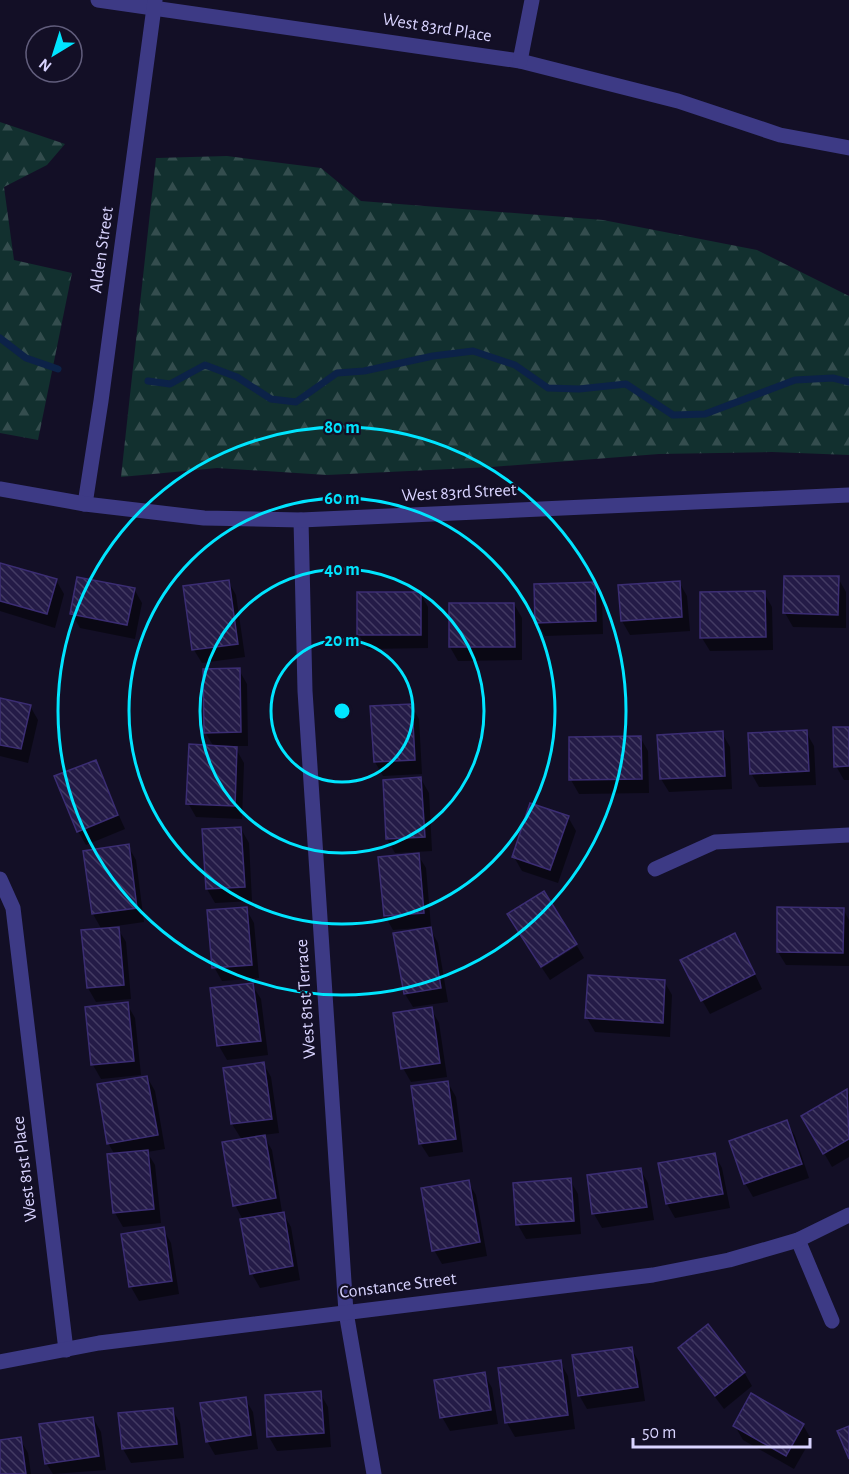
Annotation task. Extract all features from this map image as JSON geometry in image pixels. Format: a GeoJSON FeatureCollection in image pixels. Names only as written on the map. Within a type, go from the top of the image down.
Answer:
{"type":"FeatureCollection","features":[{"type":"Feature","properties":{"kind":"street","name":"West 83rd Place"},"geometry":{"type":"LineString","coordinates":[[98,0],[154,4],[520,61],[668,98],[780,135],[849,148]]}},
{"type":"Feature","properties":{"kind":"street"},"geometry":{"type":"LineString","coordinates":[[520,61],[532,0]]}},
{"type":"Feature","properties":{"kind":"street","name":"Alden Street"},"geometry":{"type":"LineString","coordinates":[[85,504],[154,4]]}},
{"type":"Feature","properties":{"kind":"street","name":"West 83rd Street"},"geometry":{"type":"LineString","coordinates":[[0,489],[85,504],[204,518],[301,520],[849,495]]}},
{"type":"Feature","properties":{"kind":"street","name":"West 81st Terrace"},"geometry":{"type":"LineString","coordinates":[[301,520],[305,691],[346,1312],[374,1474]]}},
{"type":"Feature","properties":{"kind":"street"},"geometry":{"type":"LineString","coordinates":[[655,869],[715,842],[849,835]]}},
{"type":"Feature","properties":{"kind":"street","name":"West 81st Place"},"geometry":{"type":"LineString","coordinates":[[0,879],[13,908],[66,1350]]}},
{"type":"Feature","properties":{"kind":"street","name":"Constance Street"},"geometry":{"type":"LineString","coordinates":[[0,1362],[66,1350],[346,1312],[653,1275],[729,1260],[798,1240],[849,1215]]}},
{"type":"Feature","properties":{"kind":"street"},"geometry":{"type":"LineString","coordinates":[[798,1240],[832,1321]]}},
{"type":"Feature","properties":{"kind":"green space"},"geometry":{"type":"Polygon","coordinates":[[[0,122],[65,144],[47,165],[4,187],[14,260],[72,273],[38,440],[0,433],[0,122]]]}},
{"type":"Feature","properties":{"kind":"green space"},"geometry":{"type":"Polygon","coordinates":[[[227,156],[321,168],[361,201],[603,220],[757,250],[849,296],[849,455],[772,452],[659,454],[491,467],[327,475],[217,468],[121,477],[156,158],[227,156]]]}},
{"type":"Feature","properties":{"kind":"building"},"geometry":{"type":"Polygon","coordinates":[[[0,563],[57,579],[47,614],[0,601],[0,563]]]}},
{"type":"Feature","properties":{"kind":"building"},"geometry":{"type":"Polygon","coordinates":[[[784,576],[839,576],[838,615],[783,613],[784,576]]]}},
{"type":"Feature","properties":{"kind":"building"},"geometry":{"type":"Polygon","coordinates":[[[77,577],[135,588],[127,625],[70,614],[77,577]]]}},
{"type":"Feature","properties":{"kind":"building"},"geometry":{"type":"Polygon","coordinates":[[[229,580],[238,644],[192,650],[183,586],[229,580]]]}},
{"type":"Feature","properties":{"kind":"building"},"geometry":{"type":"Polygon","coordinates":[[[680,581],[682,617],[621,621],[618,585],[680,581]]]}},
{"type":"Feature","properties":{"kind":"building"},"geometry":{"type":"Polygon","coordinates":[[[595,582],[596,621],[535,623],[534,584],[595,582]]]}},
{"type":"Feature","properties":{"kind":"building"},"geometry":{"type":"Polygon","coordinates":[[[765,591],[766,637],[700,638],[700,592],[765,591]]]}},
{"type":"Feature","properties":{"kind":"building"},"geometry":{"type":"Polygon","coordinates":[[[357,592],[421,592],[421,635],[357,635],[357,592]]]}},
{"type":"Feature","properties":{"kind":"building"},"geometry":{"type":"Polygon","coordinates":[[[449,603],[514,603],[515,647],[449,647],[449,603]]]}},
{"type":"Feature","properties":{"kind":"building"},"geometry":{"type":"Polygon","coordinates":[[[240,668],[241,732],[204,733],[203,669],[240,668]]]}},
{"type":"Feature","properties":{"kind":"building"},"geometry":{"type":"Polygon","coordinates":[[[0,698],[31,705],[21,749],[0,745],[0,698]]]}},
{"type":"Feature","properties":{"kind":"building"},"geometry":{"type":"Polygon","coordinates":[[[412,704],[415,760],[374,762],[370,706],[412,704]]]}},
{"type":"Feature","properties":{"kind":"building"},"geometry":{"type":"Polygon","coordinates":[[[833,727],[849,727],[849,766],[834,767],[833,727]]]}},
{"type":"Feature","properties":{"kind":"building"},"geometry":{"type":"Polygon","coordinates":[[[807,730],[809,771],[750,774],[748,733],[807,730]]]}},
{"type":"Feature","properties":{"kind":"building"},"geometry":{"type":"Polygon","coordinates":[[[723,731],[725,776],[660,779],[657,735],[723,731]]]}},
{"type":"Feature","properties":{"kind":"building"},"geometry":{"type":"Polygon","coordinates":[[[641,736],[642,779],[569,780],[569,737],[641,736]]]}},
{"type":"Feature","properties":{"kind":"building"},"geometry":{"type":"Polygon","coordinates":[[[189,744],[237,747],[235,806],[186,804],[189,744]]]}},
{"type":"Feature","properties":{"kind":"building"},"geometry":{"type":"Polygon","coordinates":[[[96,760],[118,815],[77,832],[54,776],[96,760]]]}},
{"type":"Feature","properties":{"kind":"building"},"geometry":{"type":"Polygon","coordinates":[[[421,777],[425,837],[386,839],[383,780],[421,777]]]}},
{"type":"Feature","properties":{"kind":"building"},"geometry":{"type":"Polygon","coordinates":[[[530,803],[569,816],[550,870],[512,857],[530,803]]]}},
{"type":"Feature","properties":{"kind":"building"},"geometry":{"type":"Polygon","coordinates":[[[241,827],[245,887],[206,889],[202,829],[241,827]]]}},
{"type":"Feature","properties":{"kind":"building"},"geometry":{"type":"Polygon","coordinates":[[[129,844],[137,908],[92,914],[83,851],[129,844]]]}},
{"type":"Feature","properties":{"kind":"building"},"geometry":{"type":"Polygon","coordinates":[[[419,853],[424,913],[384,916],[378,857],[419,853]]]}},
{"type":"Feature","properties":{"kind":"building"},"geometry":{"type":"Polygon","coordinates":[[[544,891],[577,944],[541,967],[507,914],[544,891]]]}},
{"type":"Feature","properties":{"kind":"building"},"geometry":{"type":"Polygon","coordinates":[[[247,907],[252,965],[212,968],[207,910],[247,907]]]}},
{"type":"Feature","properties":{"kind":"building"},"geometry":{"type":"Polygon","coordinates":[[[777,907],[844,908],[843,953],[777,952],[777,907]]]}},
{"type":"Feature","properties":{"kind":"building"},"geometry":{"type":"Polygon","coordinates":[[[119,927],[124,985],[87,988],[81,930],[119,927]]]}},
{"type":"Feature","properties":{"kind":"building"},"geometry":{"type":"Polygon","coordinates":[[[431,927],[441,988],[404,994],[393,933],[431,927]]]}},
{"type":"Feature","properties":{"kind":"building"},"geometry":{"type":"Polygon","coordinates":[[[735,933],[755,974],[701,1001],[680,960],[735,933]]]}},
{"type":"Feature","properties":{"kind":"building"},"geometry":{"type":"Polygon","coordinates":[[[588,975],[665,980],[663,1023],[585,1018],[588,975]]]}},
{"type":"Feature","properties":{"kind":"building"},"geometry":{"type":"Polygon","coordinates":[[[253,983],[261,1041],[217,1046],[210,988],[253,983]]]}},
{"type":"Feature","properties":{"kind":"building"},"geometry":{"type":"Polygon","coordinates":[[[128,1002],[134,1061],[91,1065],[85,1007],[128,1002]]]}},
{"type":"Feature","properties":{"kind":"building"},"geometry":{"type":"Polygon","coordinates":[[[432,1007],[440,1063],[401,1069],[393,1013],[432,1007]]]}},
{"type":"Feature","properties":{"kind":"building"},"geometry":{"type":"Polygon","coordinates":[[[264,1062],[272,1119],[231,1124],[223,1068],[264,1062]]]}},
{"type":"Feature","properties":{"kind":"building"},"geometry":{"type":"Polygon","coordinates":[[[147,1076],[158,1135],[107,1144],[97,1084],[147,1076]]]}},
{"type":"Feature","properties":{"kind":"building"},"geometry":{"type":"Polygon","coordinates":[[[448,1081],[456,1139],[419,1144],[411,1086],[448,1081]]]}},
{"type":"Feature","properties":{"kind":"building"},"geometry":{"type":"Polygon","coordinates":[[[847,1089],[849,1139],[823,1154],[801,1116],[847,1089]]]}},
{"type":"Feature","properties":{"kind":"building"},"geometry":{"type":"Polygon","coordinates":[[[787,1120],[802,1164],[744,1184],[729,1141],[787,1120]]]}},
{"type":"Feature","properties":{"kind":"building"},"geometry":{"type":"Polygon","coordinates":[[[265,1135],[276,1198],[233,1206],[222,1142],[265,1135]]]}},
{"type":"Feature","properties":{"kind":"building"},"geometry":{"type":"Polygon","coordinates":[[[148,1150],[154,1209],[113,1213],[107,1154],[148,1150]]]}},
{"type":"Feature","properties":{"kind":"building"},"geometry":{"type":"Polygon","coordinates":[[[715,1153],[723,1194],[666,1204],[658,1163],[715,1153]]]}},
{"type":"Feature","properties":{"kind":"building"},"geometry":{"type":"Polygon","coordinates":[[[641,1168],[647,1207],[592,1214],[587,1175],[641,1168]]]}},
{"type":"Feature","properties":{"kind":"building"},"geometry":{"type":"Polygon","coordinates":[[[571,1178],[574,1221],[516,1225],[513,1183],[571,1178]]]}},
{"type":"Feature","properties":{"kind":"building"},"geometry":{"type":"Polygon","coordinates":[[[469,1180],[480,1242],[432,1251],[421,1188],[469,1180]]]}},
{"type":"Feature","properties":{"kind":"building"},"geometry":{"type":"Polygon","coordinates":[[[284,1212],[293,1266],[250,1274],[240,1219],[284,1212]]]}},
{"type":"Feature","properties":{"kind":"building"},"geometry":{"type":"Polygon","coordinates":[[[164,1227],[172,1281],[129,1287],[121,1234],[164,1227]]]}},
{"type":"Feature","properties":{"kind":"building"},"geometry":{"type":"Polygon","coordinates":[[[708,1324],[745,1372],[715,1396],[678,1348],[708,1324]]]}},
{"type":"Feature","properties":{"kind":"building"},"geometry":{"type":"Polygon","coordinates":[[[632,1347],[638,1387],[578,1396],[572,1355],[632,1347]]]}},
{"type":"Feature","properties":{"kind":"building"},"geometry":{"type":"Polygon","coordinates":[[[561,1360],[568,1415],[505,1423],[498,1368],[561,1360]]]}},
{"type":"Feature","properties":{"kind":"building"},"geometry":{"type":"Polygon","coordinates":[[[485,1372],[491,1410],[440,1418],[434,1380],[485,1372]]]}},
{"type":"Feature","properties":{"kind":"building"},"geometry":{"type":"Polygon","coordinates":[[[321,1391],[324,1433],[267,1437],[265,1395],[321,1391]]]}},
{"type":"Feature","properties":{"kind":"building"},"geometry":{"type":"Polygon","coordinates":[[[751,1393],[804,1424],[786,1456],[733,1426],[751,1393]]]}},
{"type":"Feature","properties":{"kind":"building"},"geometry":{"type":"Polygon","coordinates":[[[246,1397],[251,1435],[206,1442],[200,1403],[246,1397]]]}},
{"type":"Feature","properties":{"kind":"building"},"geometry":{"type":"Polygon","coordinates":[[[173,1408],[177,1444],[122,1449],[118,1413],[173,1408]]]}},
{"type":"Feature","properties":{"kind":"building"},"geometry":{"type":"Polygon","coordinates":[[[93,1417],[99,1456],[45,1464],[39,1424],[93,1417]]]}},
{"type":"Feature","properties":{"kind":"building"},"geometry":{"type":"Polygon","coordinates":[[[849,1426],[849,1459],[837,1431],[849,1426]]]}},
{"type":"Feature","properties":{"kind":"building"},"geometry":{"type":"Polygon","coordinates":[[[21,1437],[26,1474],[0,1474],[0,1440],[21,1437]]]}},
{"type":"Feature","properties":{"kind":"waterway"},"geometry":{"type":"LineString","coordinates":[[0,338],[26,358],[58,369]]}},
{"type":"Feature","properties":{"kind":"waterway"},"geometry":{"type":"LineString","coordinates":[[148,381],[170,384],[205,365],[237,377],[271,399],[296,402],[337,373],[364,371],[433,356],[473,351],[515,365],[548,388],[579,389],[626,384],[673,415],[705,414],[795,380],[833,378],[849,382]]}}]}
